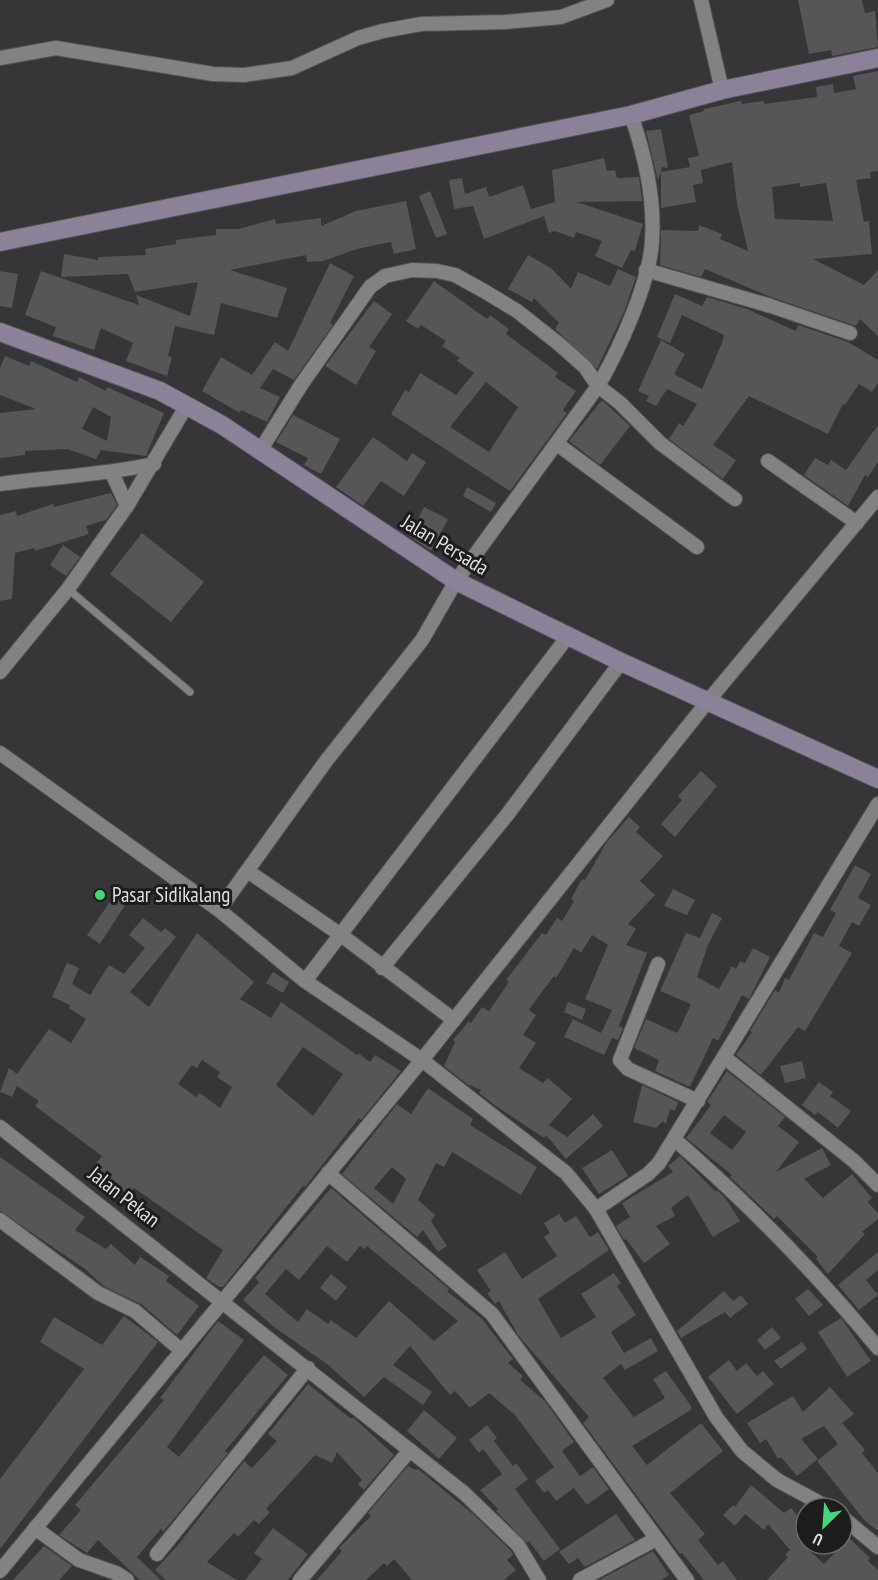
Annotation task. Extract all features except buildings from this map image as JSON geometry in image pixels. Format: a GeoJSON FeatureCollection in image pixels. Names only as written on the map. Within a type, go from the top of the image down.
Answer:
{"type":"FeatureCollection","features":[{"type":"Feature","properties":{"kind":"street"},"geometry":{"type":"LineString","coordinates":[[0,58],[56,48],[213,74],[244,75],[292,68],[358,38],[383,31],[421,24],[505,22],[561,17],[607,0]]}},
{"type":"Feature","properties":{"kind":"street"},"geometry":{"type":"LineString","coordinates":[[701,0],[722,90]]}},
{"type":"Feature","properties":{"kind":"street"},"geometry":{"type":"LineString","coordinates":[[0,242],[631,115],[722,90],[878,58]]}},
{"type":"Feature","properties":{"kind":"street"},"geometry":{"type":"LineString","coordinates":[[219,910],[249,872],[326,760],[422,640],[456,582],[598,386],[617,352],[646,270],[652,244],[653,218],[645,164],[631,115]]}},
{"type":"Feature","properties":{"kind":"street"},"geometry":{"type":"LineString","coordinates":[[260,451],[301,385],[370,287],[386,276],[412,270],[437,271],[454,275],[517,311],[585,368],[598,386],[620,403],[660,443],[735,499]]}},
{"type":"Feature","properties":{"kind":"street"},"geometry":{"type":"LineString","coordinates":[[646,270],[771,306],[850,333]]}},
{"type":"Feature","properties":{"kind":"street","name":"Jalan Persada"},"geometry":{"type":"LineString","coordinates":[[0,332],[160,391],[187,405],[260,451],[456,582],[621,662],[878,779]]}},
{"type":"Feature","properties":{"kind":"street"},"geometry":{"type":"LineString","coordinates":[[0,672],[68,589],[127,506],[187,405]]}},
{"type":"Feature","properties":{"kind":"street"},"geometry":{"type":"LineString","coordinates":[[557,444],[697,547]]}},
{"type":"Feature","properties":{"kind":"street"},"geometry":{"type":"LineString","coordinates":[[768,461],[856,523]]}},
{"type":"Feature","properties":{"kind":"street"},"geometry":{"type":"LineString","coordinates":[[0,484],[76,474],[112,473],[154,464]]}},
{"type":"Feature","properties":{"kind":"street"},"geometry":{"type":"LineString","coordinates":[[112,473],[127,506]]}},
{"type":"Feature","properties":{"kind":"street"},"geometry":{"type":"LineString","coordinates":[[0,1571],[422,1060],[708,701],[878,497]]}},
{"type":"Feature","properties":{"kind":"street"},"geometry":{"type":"LineString","coordinates":[[305,981],[569,635]]}},
{"type":"Feature","properties":{"kind":"street"},"geometry":{"type":"LineString","coordinates":[[382,968],[501,824],[621,662]]}},
{"type":"Feature","properties":{"kind":"street"},"geometry":{"type":"LineString","coordinates":[[0,753],[219,910],[305,981],[422,1060],[579,1185],[596,1209],[716,1417],[742,1451],[777,1480],[807,1496]]}},
{"type":"Feature","properties":{"kind":"street"},"geometry":{"type":"LineString","coordinates":[[596,1209],[648,1174],[659,1163],[878,804]]}},
{"type":"Feature","properties":{"kind":"street"},"geometry":{"type":"LineString","coordinates":[[249,872],[341,935],[454,1020]]}},
{"type":"Feature","properties":{"kind":"street"},"geometry":{"type":"LineString","coordinates":[[658,964],[620,1060],[628,1069],[698,1101]]}},
{"type":"Feature","properties":{"kind":"street"},"geometry":{"type":"LineString","coordinates":[[724,1057],[854,1161],[878,1185]]}},
{"type":"Feature","properties":{"kind":"street","name":"Jalan Pekan"},"geometry":{"type":"LineString","coordinates":[[0,1127],[464,1493],[509,1535],[526,1555],[539,1580]]}},
{"type":"Feature","properties":{"kind":"street"},"geometry":{"type":"LineString","coordinates":[[674,1138],[719,1178],[817,1275],[878,1348]]}},
{"type":"Feature","properties":{"kind":"street"},"geometry":{"type":"LineString","coordinates":[[328,1173],[492,1314],[687,1580]]}},
{"type":"Feature","properties":{"kind":"street"},"geometry":{"type":"LineString","coordinates":[[0,1220],[98,1293],[135,1311],[182,1351]]}},
{"type":"Feature","properties":{"kind":"street"},"geometry":{"type":"LineString","coordinates":[[157,1554],[308,1368]]}},
{"type":"Feature","properties":{"kind":"street"},"geometry":{"type":"LineString","coordinates":[[300,1580],[410,1450]]}},
{"type":"Feature","properties":{"kind":"street"},"geometry":{"type":"LineString","coordinates":[[854,1527],[878,1547]]}},
{"type":"Feature","properties":{"kind":"street"},"geometry":{"type":"LineString","coordinates":[[35,1528],[79,1560],[127,1580]]}},
{"type":"Feature","properties":{"kind":"street"},"geometry":{"type":"LineString","coordinates":[[580,1580],[656,1539]]}},
{"type":"Feature","properties":{"kind":"lane"},"geometry":{"type":"LineString","coordinates":[[68,589],[190,692]]}},
{"type":"Feature","properties":{"kind":"place","name":"Pasar Sidikalang"},"geometry":{"type":"Point","coordinates":[100,895]}}]}
